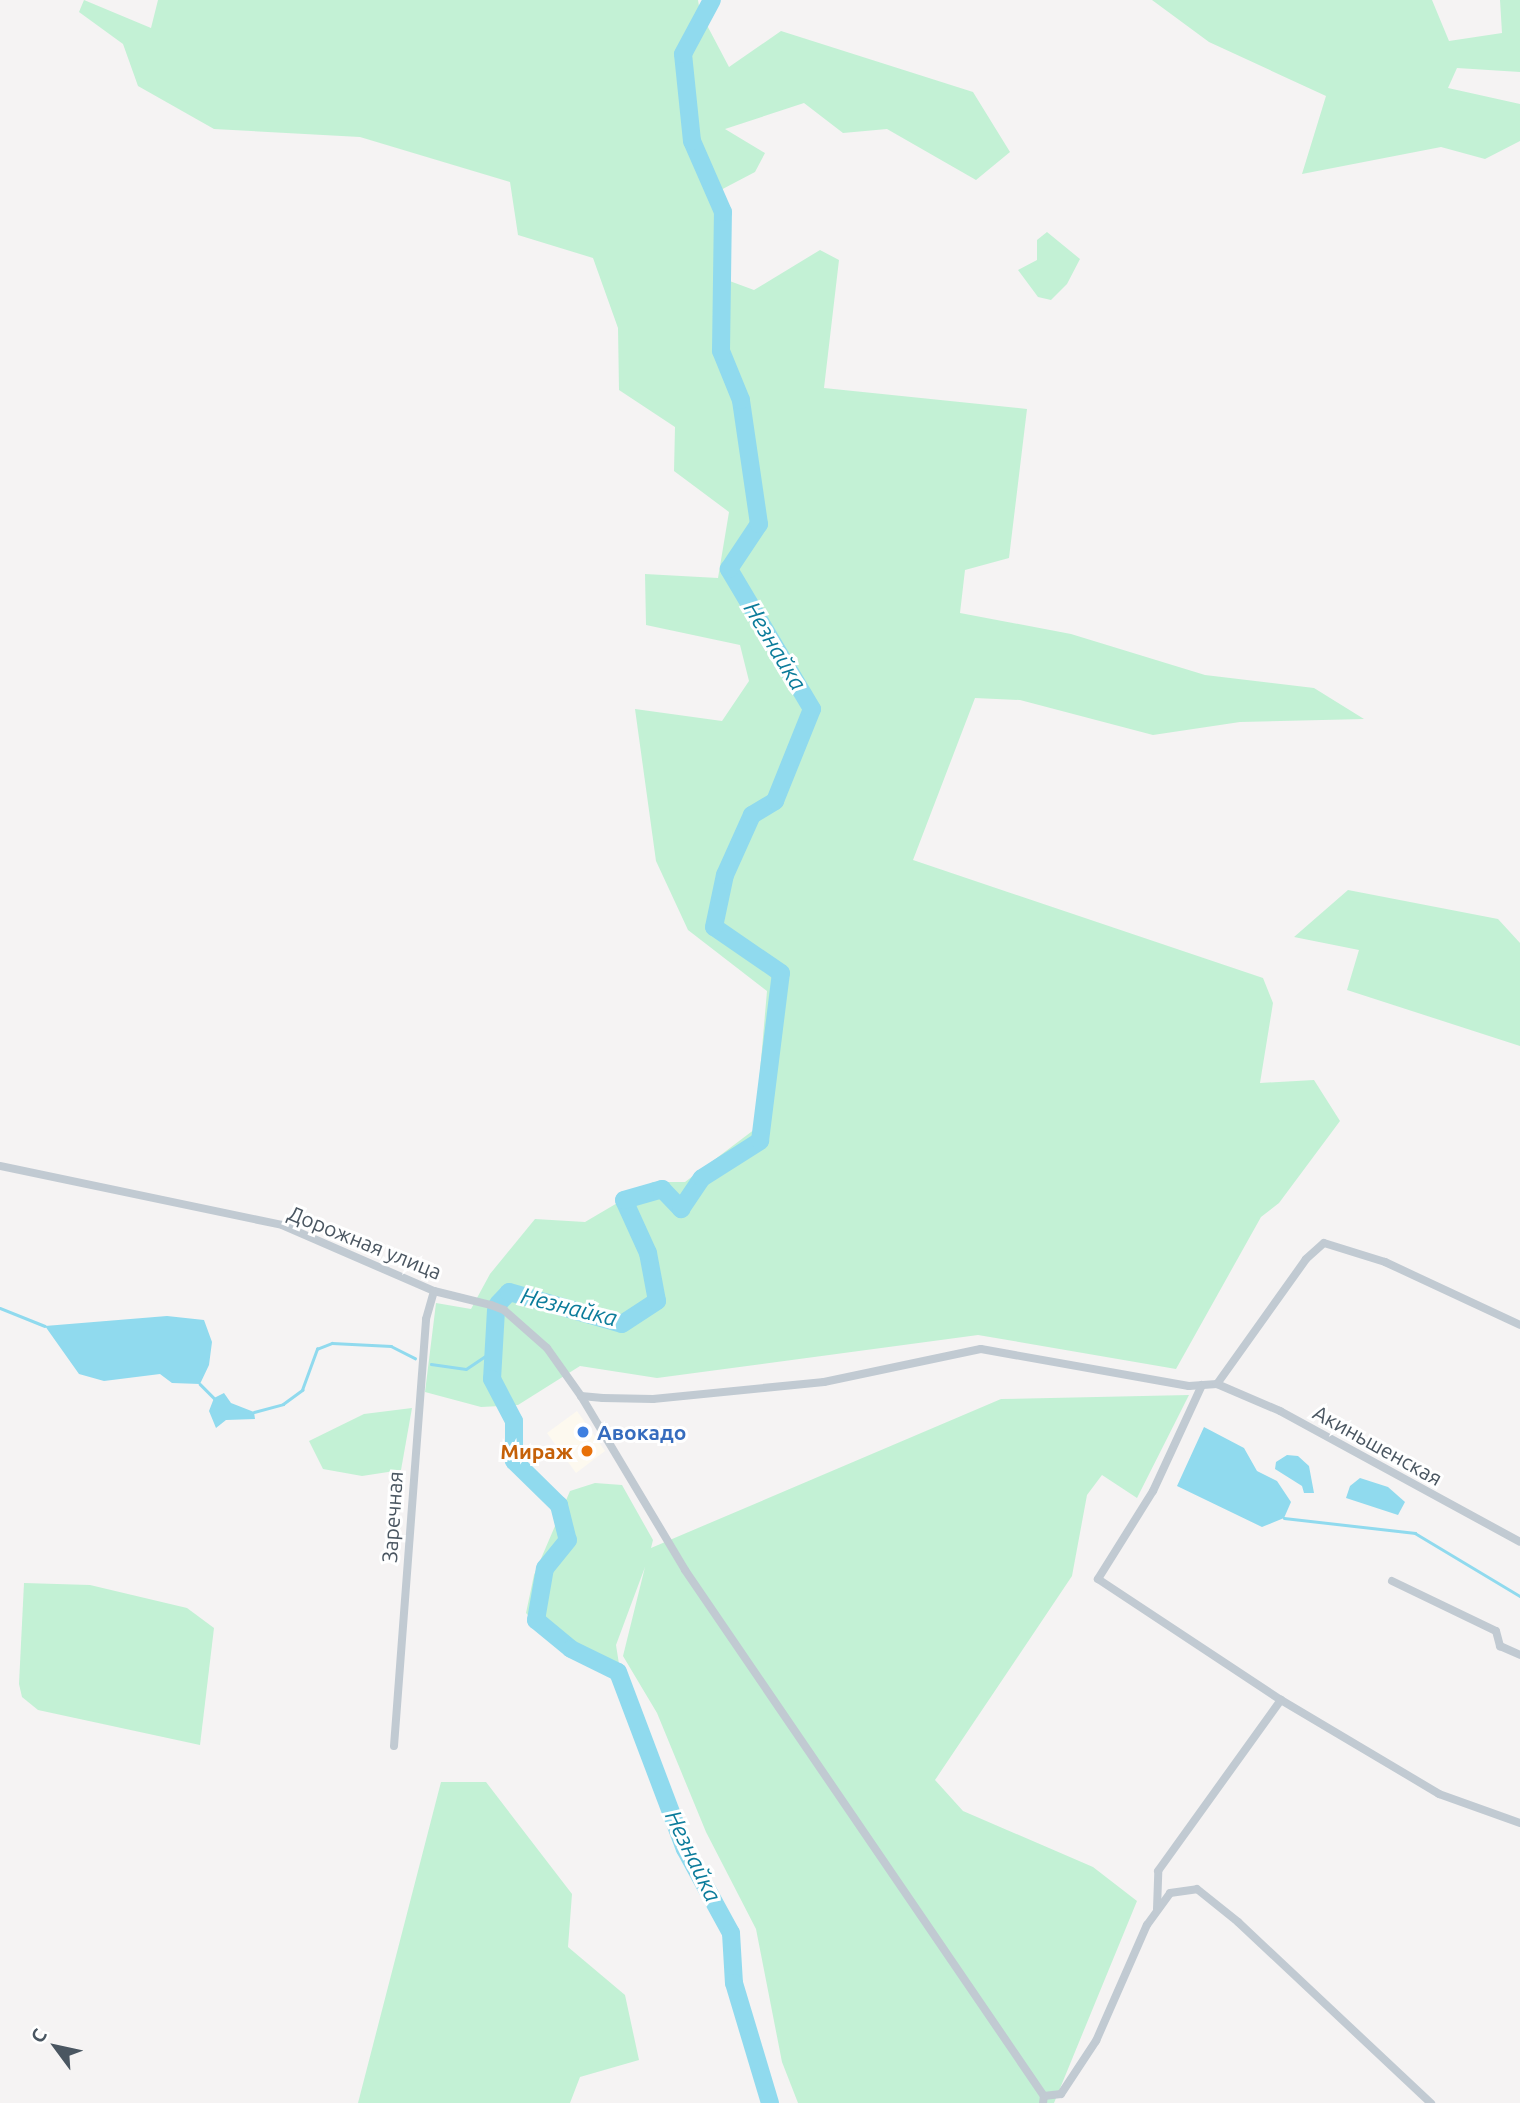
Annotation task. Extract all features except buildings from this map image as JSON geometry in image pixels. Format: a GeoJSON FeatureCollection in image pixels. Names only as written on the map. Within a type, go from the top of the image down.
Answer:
{"type":"FeatureCollection","features":[{"type":"Feature","properties":{"kind":"street","name":"Дорожная улица"},"geometry":{"type":"LineString","coordinates":[[0,1166],[88,1182],[282,1225],[434,1291],[505,1310],[547,1348],[581,1396]]}},
{"type":"Feature","properties":{"kind":"street"},"geometry":{"type":"LineString","coordinates":[[581,1396],[653,1399],[824,1382],[981,1349],[1202,1385],[1217,1384],[1306,1259],[1324,1243],[1385,1262],[1520,1325]]}},
{"type":"Feature","properties":{"kind":"street","name":"Заречная"},"geometry":{"type":"LineString","coordinates":[[394,1746],[425,1333],[434,1291]]}},
{"type":"Feature","properties":{"kind":"street","name":"Акиньшенская"},"geometry":{"type":"LineString","coordinates":[[1217,1384],[1280,1411],[1520,1542]]}},
{"type":"Feature","properties":{"kind":"street"},"geometry":{"type":"LineString","coordinates":[[1202,1385],[1153,1491],[1098,1579],[1281,1700],[1440,1794],[1520,1823]]}},
{"type":"Feature","properties":{"kind":"street"},"geometry":{"type":"LineString","coordinates":[[581,1396],[685,1570],[1044,2100],[1061,2094],[1096,2041],[1157,1910],[1170,1893],[1198,1889],[1431,2103]]}},
{"type":"Feature","properties":{"kind":"street"},"geometry":{"type":"LineString","coordinates":[[1392,1581],[1496,1631],[1500,1646],[1520,1655]]}},
{"type":"Feature","properties":{"kind":"street"},"geometry":{"type":"LineString","coordinates":[[1157,1910],[1158,1871],[1281,1700]]}},
{"type":"Feature","properties":{"kind":"shaded area"},"geometry":{"type":"Polygon","coordinates":[[[577,1411],[605,1451],[576,1473],[547,1433],[577,1411]]]}},
{"type":"Feature","properties":{"kind":"green space"},"geometry":{"type":"Polygon","coordinates":[[[84,0],[151,28],[158,0],[698,0],[700,12],[729,67],[781,31],[973,92],[1010,152],[976,180],[887,129],[843,133],[804,103],[725,129],[765,153],[755,172],[715,193],[716,276],[754,290],[820,250],[839,260],[824,388],[1027,409],[1009,558],[965,570],[960,613],[1071,634],[1205,675],[1314,688],[1364,719],[1240,722],[1153,735],[1020,700],[975,698],[913,860],[1263,978],[1273,1003],[1260,1083],[1314,1080],[1340,1121],[1279,1203],[1261,1217],[1176,1369],[978,1335],[657,1378],[580,1366],[518,1405],[481,1407],[425,1392],[436,1303],[471,1309],[490,1274],[535,1219],[585,1222],[653,1182],[685,1182],[755,1129],[767,991],[688,930],[656,861],[635,709],[722,721],[749,681],[740,645],[646,625],[645,574],[718,578],[729,512],[674,471],[675,427],[619,390],[618,328],[593,258],[518,235],[510,182],[360,137],[214,129],[138,86],[123,44],[79,12],[84,0]]]}},
{"type":"Feature","properties":{"kind":"green space"},"geometry":{"type":"Polygon","coordinates":[[[1152,0],[1432,0],[1449,41],[1502,33],[1500,0],[1520,0],[1520,72],[1457,68],[1448,88],[1520,104],[1520,141],[1485,159],[1441,147],[1302,174],[1326,96],[1209,42],[1152,0]]]}},
{"type":"Feature","properties":{"kind":"green space"},"geometry":{"type":"Polygon","coordinates":[[[1047,232],[1080,259],[1067,284],[1051,300],[1038,297],[1018,270],[1037,260],[1037,240],[1047,232]]]}},
{"type":"Feature","properties":{"kind":"green space"},"geometry":{"type":"Polygon","coordinates":[[[1348,890],[1498,919],[1520,943],[1520,1046],[1347,990],[1359,950],[1294,937],[1348,890]]]}},
{"type":"Feature","properties":{"kind":"green space"},"geometry":{"type":"Polygon","coordinates":[[[1189,1395],[1137,1498],[1102,1475],[1087,1495],[1072,1576],[935,1780],[963,1811],[1093,1867],[1137,1901],[1054,2103],[798,2103],[782,2062],[756,1929],[706,1832],[657,1713],[623,1656],[645,1567],[616,1645],[619,1664],[614,1677],[562,1650],[526,1613],[534,1575],[570,1491],[595,1483],[622,1485],[653,1540],[651,1548],[1001,1399],[1189,1395]]]}},
{"type":"Feature","properties":{"kind":"green space"},"geometry":{"type":"Polygon","coordinates":[[[412,1408],[401,1470],[362,1476],[323,1469],[309,1441],[364,1414],[412,1408]]]}},
{"type":"Feature","properties":{"kind":"green space"},"geometry":{"type":"Polygon","coordinates":[[[24,1583],[90,1585],[187,1608],[214,1628],[200,1745],[38,1710],[22,1697],[19,1684],[24,1583]]]}},
{"type":"Feature","properties":{"kind":"green space"},"geometry":{"type":"Polygon","coordinates":[[[441,1782],[486,1782],[572,1894],[568,1947],[625,1995],[639,2060],[580,2077],[570,2103],[358,2103],[441,1782]]]}},
{"type":"Feature","properties":{"kind":"water"},"geometry":{"type":"Polygon","coordinates":[[[167,1316],[204,1320],[212,1342],[209,1365],[200,1384],[172,1383],[160,1374],[104,1381],[79,1374],[45,1326],[167,1316]]]}},
{"type":"Feature","properties":{"kind":"water"},"geometry":{"type":"Polygon","coordinates":[[[224,1393],[231,1403],[254,1412],[255,1419],[226,1420],[216,1428],[209,1411],[214,1398],[224,1393]]]}},
{"type":"Feature","properties":{"kind":"water"},"geometry":{"type":"Polygon","coordinates":[[[1204,1427],[1244,1448],[1257,1471],[1277,1481],[1291,1502],[1284,1518],[1262,1527],[1177,1486],[1204,1427]]]}},
{"type":"Feature","properties":{"kind":"water"},"geometry":{"type":"Polygon","coordinates":[[[1287,1455],[1298,1456],[1309,1466],[1314,1493],[1304,1493],[1302,1486],[1275,1469],[1276,1462],[1287,1455]]]}},
{"type":"Feature","properties":{"kind":"water"},"geometry":{"type":"Polygon","coordinates":[[[1360,1478],[1388,1487],[1405,1502],[1398,1515],[1346,1498],[1350,1486],[1360,1478]]]}},
{"type":"Feature","properties":{"kind":"waterway","name":"Незнайка"},"geometry":{"type":"LineString","coordinates":[[498,1304],[509,1292],[622,1324],[657,1301],[648,1253],[624,1200],[662,1189],[681,1209],[702,1178],[760,1141],[781,973],[714,927],[725,875],[752,815],[775,801],[812,709],[729,569],[759,524],[741,400],[721,351],[723,212],[692,141],[683,54],[712,0]]}},
{"type":"Feature","properties":{"kind":"waterway"},"geometry":{"type":"LineString","coordinates":[[0,1308],[45,1326]]}},
{"type":"Feature","properties":{"kind":"waterway","name":"Незнайка"},"geometry":{"type":"LineString","coordinates":[[496,1310],[492,1379],[514,1421],[514,1461],[559,1505],[568,1540],[545,1568],[536,1620],[571,1649],[618,1672],[685,1849],[731,1933],[734,1983],[770,2103]]}},
{"type":"Feature","properties":{"kind":"waterway"},"geometry":{"type":"LineString","coordinates":[[254,1412],[283,1404],[302,1390],[317,1349],[332,1343],[391,1346],[415,1358]]}},
{"type":"Feature","properties":{"kind":"waterway"},"geometry":{"type":"LineString","coordinates":[[431,1364],[466,1369],[494,1350]]}},
{"type":"Feature","properties":{"kind":"waterway"},"geometry":{"type":"LineString","coordinates":[[200,1384],[214,1398]]}},
{"type":"Feature","properties":{"kind":"waterway"},"geometry":{"type":"LineString","coordinates":[[1284,1518],[1415,1533],[1520,1596]]}},
{"type":"Feature","properties":{"kind":"place","name":"Авокадо"},"geometry":{"type":"Point","coordinates":[583,1432]}},
{"type":"Feature","properties":{"kind":"place","name":"Мираж"},"geometry":{"type":"Point","coordinates":[587,1451]}}]}
